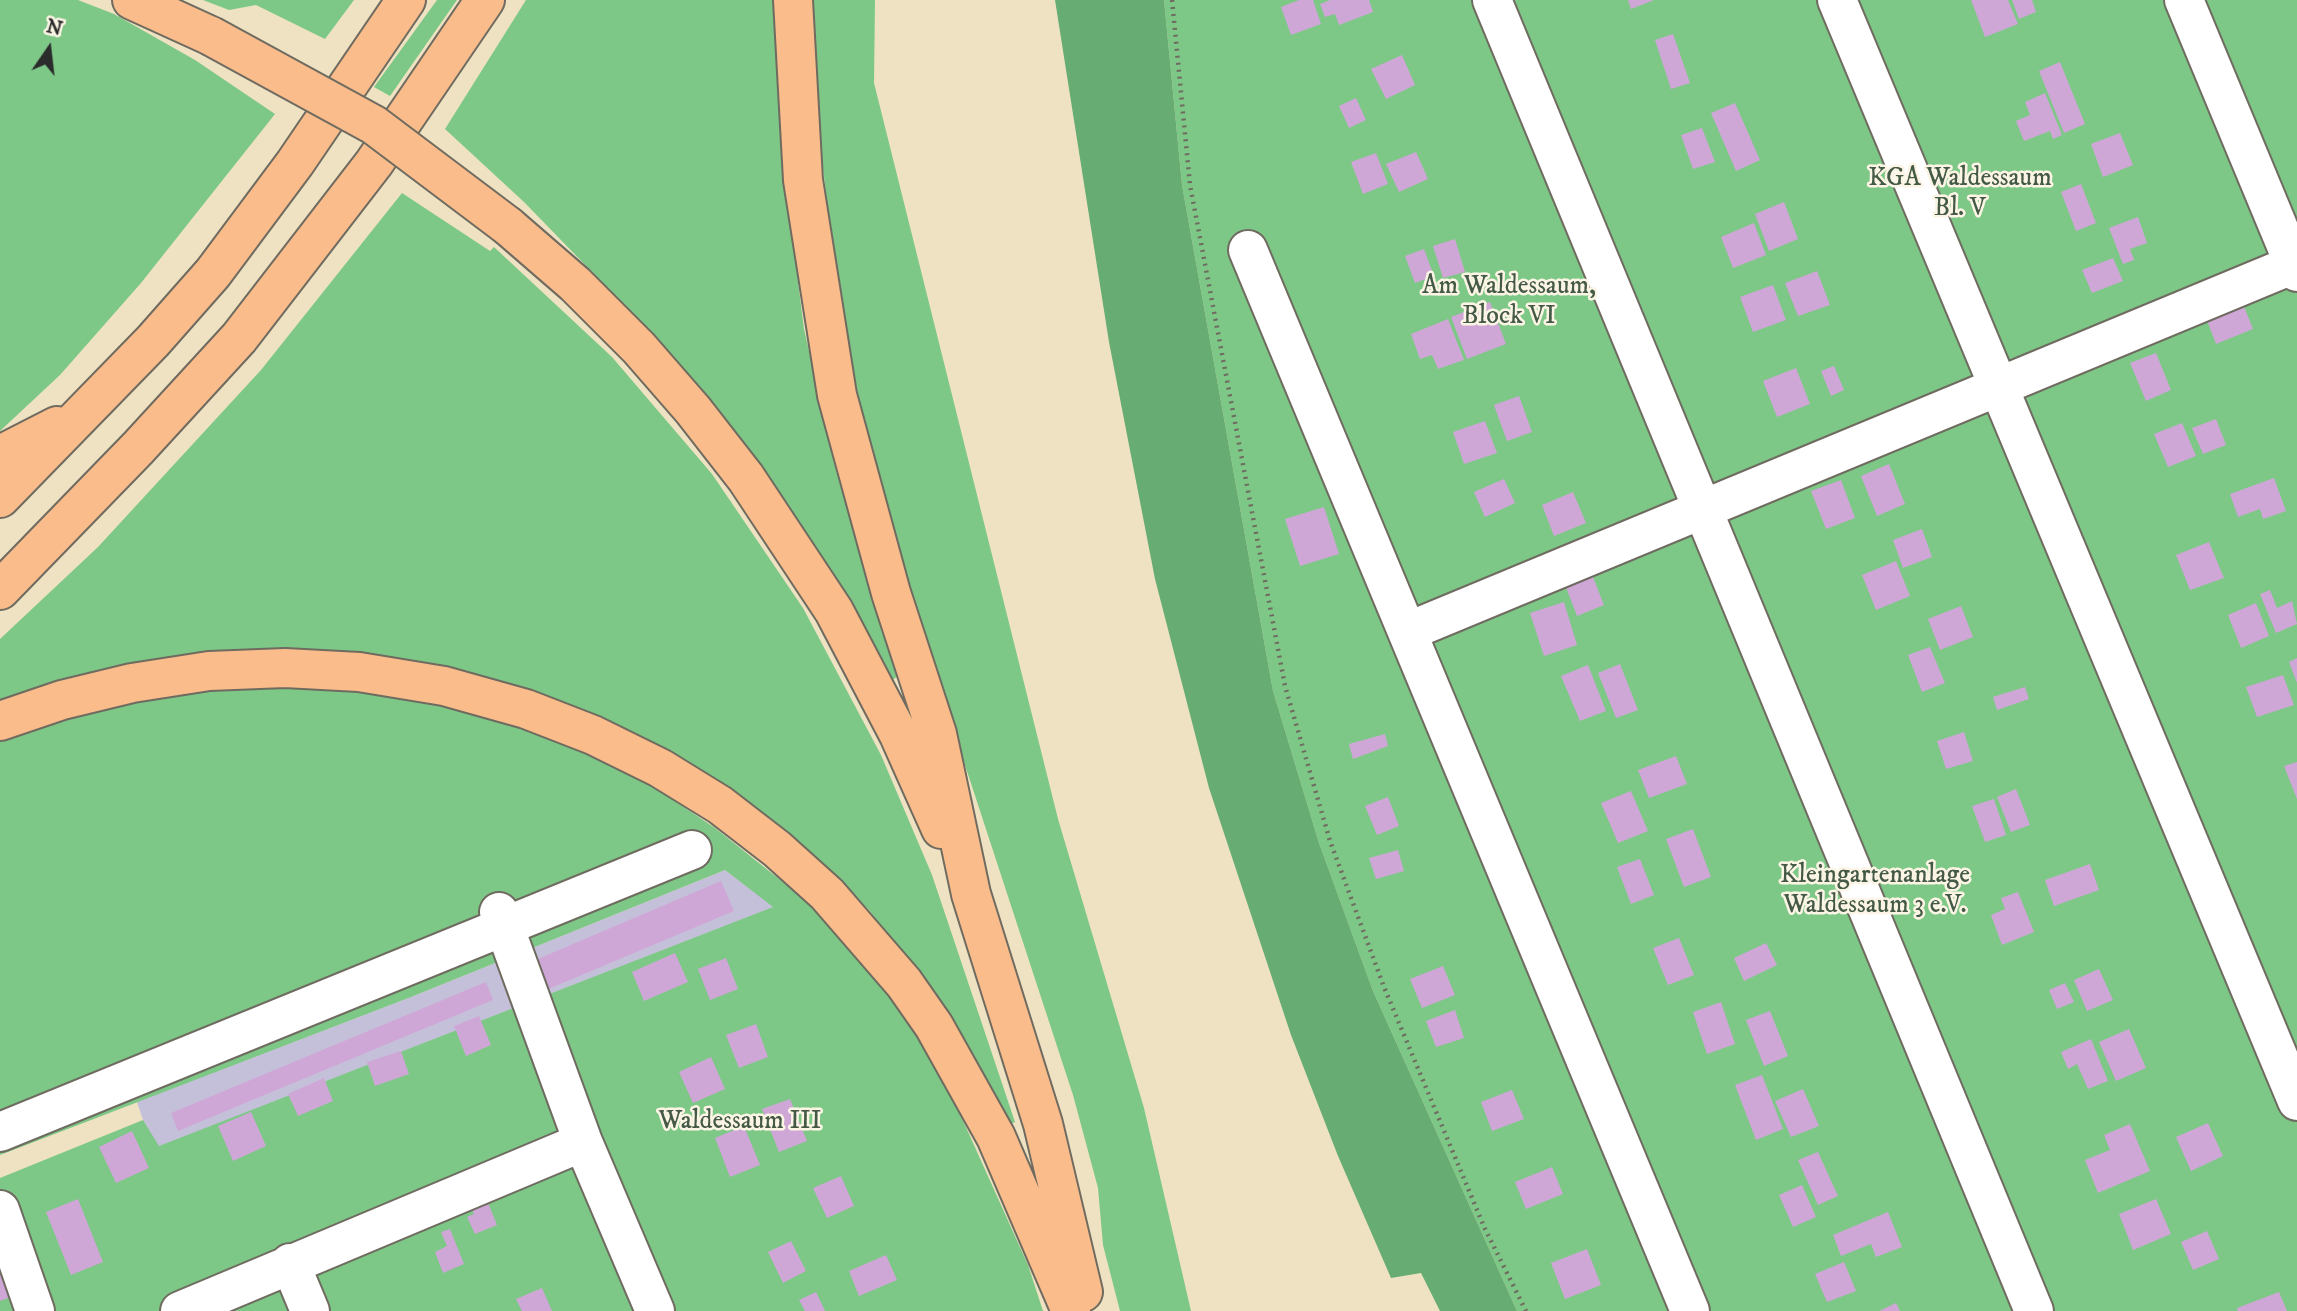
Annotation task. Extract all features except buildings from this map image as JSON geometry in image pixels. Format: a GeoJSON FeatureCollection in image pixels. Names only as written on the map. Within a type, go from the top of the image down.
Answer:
{"type":"FeatureCollection","features":[{"type":"Feature","properties":{"kind":"highway"},"geometry":{"type":"LineString","coordinates":[[132,0],[211,36],[374,125],[508,226],[575,284],[639,348],[694,410],[792,544],[834,611],[899,735],[971,894]]}},
{"type":"Feature","properties":{"kind":"highway"},"geometry":{"type":"LineString","coordinates":[[0,498],[87,410],[213,273],[295,163],[406,0]]}},
{"type":"Feature","properties":{"kind":"highway"},"geometry":{"type":"LineString","coordinates":[[0,590],[138,448],[239,338],[374,163],[485,0]]}},
{"type":"Feature","properties":{"kind":"highway"},"geometry":{"type":"LineString","coordinates":[[793,0],[803,180],[816,281],[837,395],[868,514],[937,734],[971,894],[1043,1124],[1087,1311]]}},
{"type":"Feature","properties":{"kind":"highway"},"geometry":{"type":"LineString","coordinates":[[0,455],[87,410]]}},
{"type":"Feature","properties":{"kind":"highway"},"geometry":{"type":"LineString","coordinates":[[0,720],[62,699],[132,683],[209,671],[285,668],[359,672],[444,686],[526,709],[593,735],[660,768],[720,805],[777,849],[827,894],[904,983],[934,1026],[996,1137],[1072,1311]]}},
{"type":"Feature","properties":{"kind":"lane"},"geometry":{"type":"LineString","coordinates":[[1492,0],[2034,1311]]}},
{"type":"Feature","properties":{"kind":"lane"},"geometry":{"type":"LineString","coordinates":[[1837,0],[2297,1101]]}},
{"type":"Feature","properties":{"kind":"lane"},"geometry":{"type":"LineString","coordinates":[[1409,631],[1703,507],[2296,266],[2184,0]]}},
{"type":"Feature","properties":{"kind":"lane"},"geometry":{"type":"LineString","coordinates":[[1248,250],[1409,631],[1690,1311]]}},
{"type":"Feature","properties":{"kind":"lane"},"geometry":{"type":"LineString","coordinates":[[0,1132],[502,920],[692,850]]}},
{"type":"Feature","properties":{"kind":"lane"},"geometry":{"type":"LineString","coordinates":[[502,920],[583,1142],[654,1311]]}},
{"type":"Feature","properties":{"kind":"lane"},"geometry":{"type":"LineString","coordinates":[[180,1311],[583,1142]]}},
{"type":"Feature","properties":{"kind":"lane"},"geometry":{"type":"LineString","coordinates":[[0,1210],[35,1311]]}},
{"type":"Feature","properties":{"kind":"lane"},"geometry":{"type":"LineString","coordinates":[[290,1263],[310,1311]]}},
{"type":"Feature","properties":{"kind":"path"},"geometry":{"type":"LineString","coordinates":[[1172,0],[1189,185],[1285,686],[1330,841],[1384,987],[1485,1229],[1526,1311]]}},
{"type":"Feature","properties":{"kind":"shaded area"},"geometry":{"type":"Polygon","coordinates":[[[725,870],[774,907],[158,1147],[143,1120],[137,1102],[411,997],[725,870]]]}},
{"type":"Feature","properties":{"kind":"green space"},"geometry":{"type":"Polygon","coordinates":[[[0,0],[78,0],[114,14],[195,60],[275,114],[141,283],[60,375],[0,431],[0,0]]]}},
{"type":"Feature","properties":{"kind":"green space"},"geometry":{"type":"Polygon","coordinates":[[[203,0],[354,0],[325,39],[256,5],[229,10],[203,0]]]}},
{"type":"Feature","properties":{"kind":"green space"},"geometry":{"type":"Polygon","coordinates":[[[437,0],[457,0],[390,96],[374,87],[437,0]]]}},
{"type":"Feature","properties":{"kind":"green space"},"geometry":{"type":"Polygon","coordinates":[[[526,0],[774,0],[786,187],[804,329],[834,463],[865,572],[900,675],[892,680],[815,546],[742,444],[628,309],[524,202],[445,129],[526,0]]]}},
{"type":"Feature","properties":{"kind":"green space"},"geometry":{"type":"Polygon","coordinates":[[[809,0],[875,0],[874,83],[1058,819],[1144,1108],[1191,1311],[1120,1311],[1103,1245],[1098,1188],[1073,1095],[929,655],[880,490],[853,372],[834,259],[818,127],[809,0]]]}},
{"type":"Feature","properties":{"kind":"green space"},"geometry":{"type":"Polygon","coordinates":[[[1055,0],[1164,0],[1182,185],[1273,691],[1319,843],[1373,991],[1517,1311],[1440,1311],[1421,1273],[1391,1278],[1338,1156],[1291,1035],[1209,788],[1155,579],[1109,342],[1055,0]]]}},
{"type":"Feature","properties":{"kind":"green space"},"geometry":{"type":"Polygon","coordinates":[[[1164,0],[2297,0],[2297,1311],[1517,1311],[1373,991],[1319,843],[1273,691],[1182,185],[1164,0]]]}},
{"type":"Feature","properties":{"kind":"green space"},"geometry":{"type":"Polygon","coordinates":[[[402,193],[490,251],[494,247],[612,357],[712,474],[803,608],[881,755],[932,875],[1015,1122],[1008,1125],[946,1012],[869,910],[778,825],[719,783],[408,663],[0,702],[0,639],[98,547],[261,370],[402,193]]]}},
{"type":"Feature","properties":{"kind":"green space","name":"Waldessaum III"},"geometry":{"type":"Polygon","coordinates":[[[240,686],[363,691],[476,711],[576,747],[645,781],[715,828],[808,902],[865,959],[924,1034],[1028,1265],[1043,1311],[0,1311],[0,1178],[143,1120],[159,1146],[773,907],[725,870],[411,997],[0,1155],[0,740],[96,709],[149,697],[240,686]]]}},
{"type":"Feature","properties":{"kind":"park label","name":"KGA Waldessaum Bl. V"},"geometry":{"type":"Point","coordinates":[1960,195]}},
{"type":"Feature","properties":{"kind":"park label","name":"Am Waldessaum, Block VI"},"geometry":{"type":"Point","coordinates":[1509,303]}},
{"type":"Feature","properties":{"kind":"park label","name":"Kleingartenanlage Waldessaum 3 e.V."},"geometry":{"type":"Point","coordinates":[1875,892]}}]}
